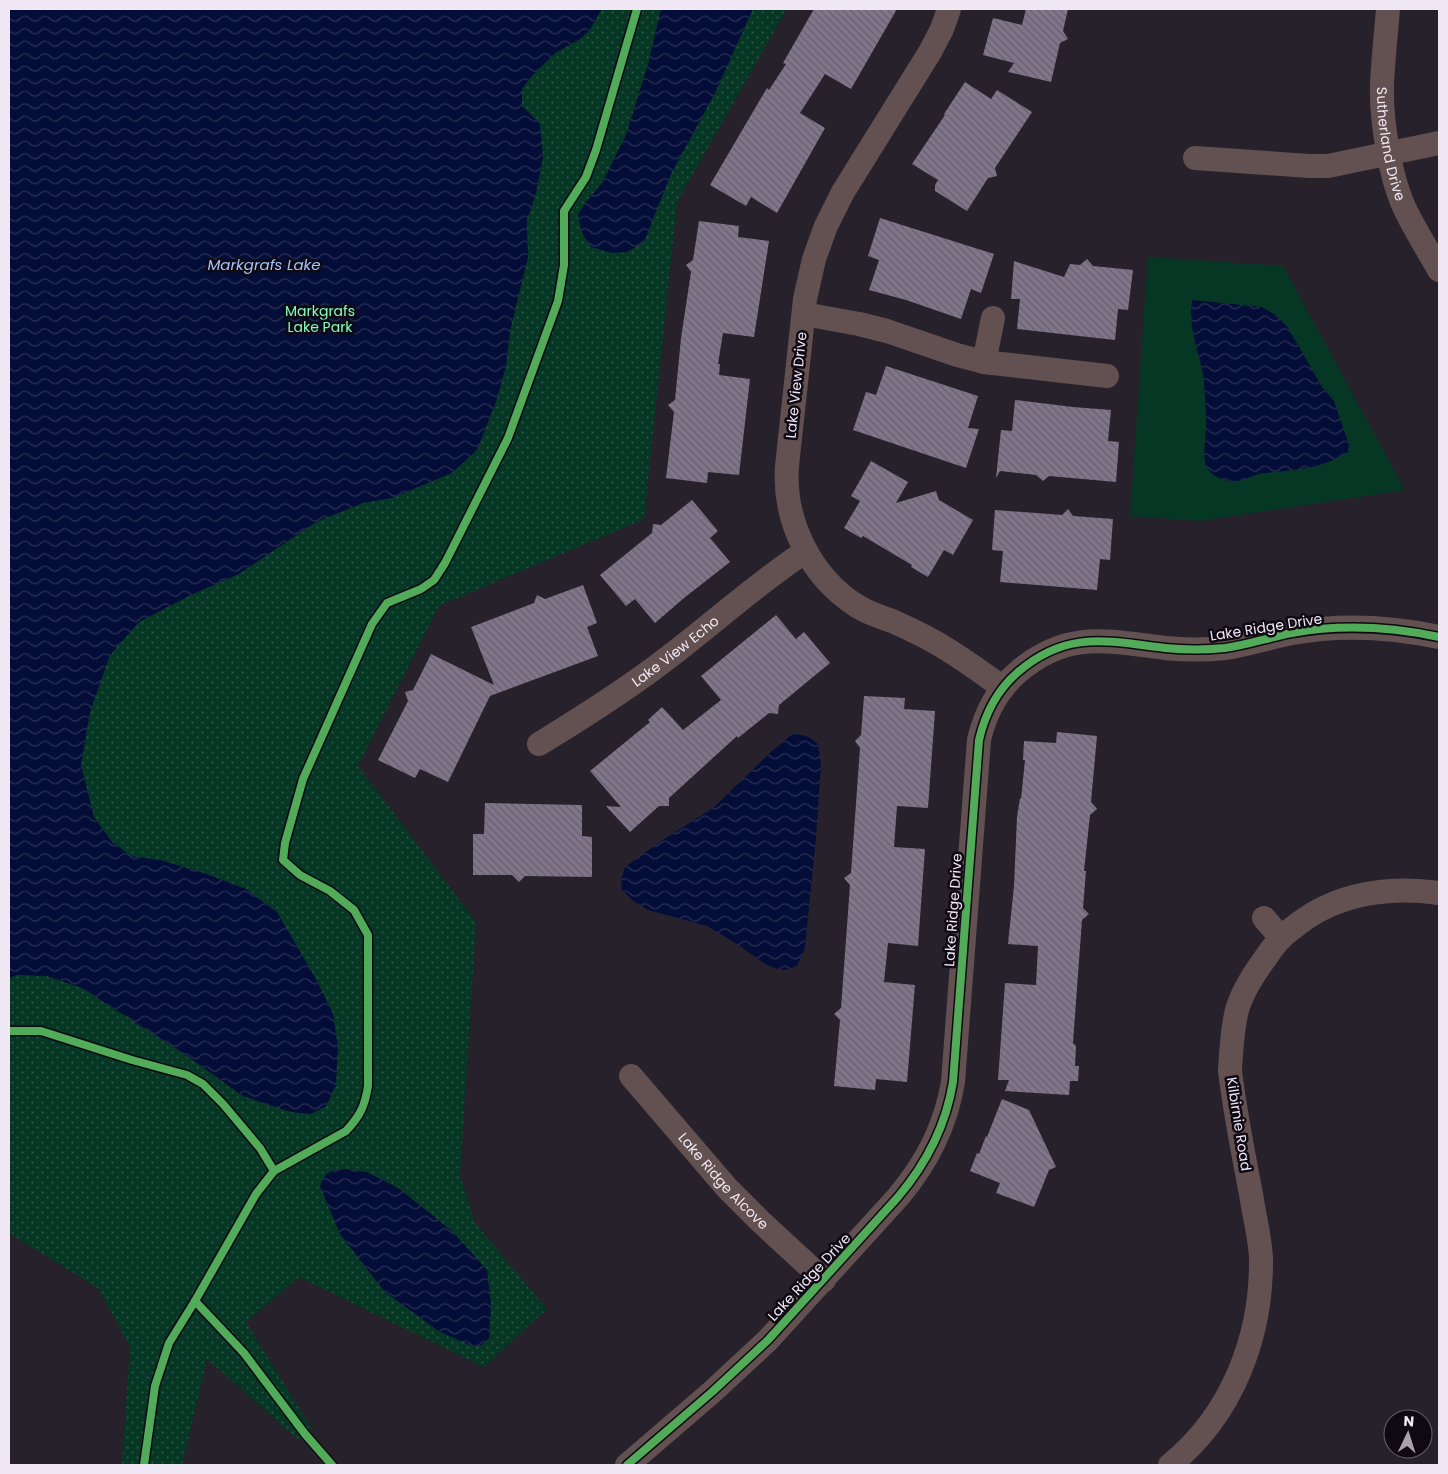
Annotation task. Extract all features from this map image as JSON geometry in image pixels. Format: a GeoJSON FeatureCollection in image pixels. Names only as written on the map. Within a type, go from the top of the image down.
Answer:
{"type":"FeatureCollection","features":[{"type":"Feature","properties":{"kind":"street","name":"Lake View Drive"},"geometry":{"type":"LineString","coordinates":[[949,9],[939,36],[930,52],[836,204],[812,266],[804,314],[786,476],[787,494],[791,514],[806,551],[830,584],[857,606],[934,642],[967,662],[1003,688]]}},
{"type":"Feature","properties":{"kind":"street","name":"Sutherland Drive"},"geometry":{"type":"LineString","coordinates":[[1388,9],[1382,86],[1384,123],[1389,153],[1396,184],[1405,209],[1439,270]]}},
{"type":"Feature","properties":{"kind":"street"},"geometry":{"type":"LineString","coordinates":[[1195,158],[1328,166],[1439,143]]}},
{"type":"Feature","properties":{"kind":"street"},"geometry":{"type":"LineString","coordinates":[[804,314],[887,331],[984,362],[1107,376]]}},
{"type":"Feature","properties":{"kind":"street"},"geometry":{"type":"LineString","coordinates":[[984,362],[993,318]]}},
{"type":"Feature","properties":{"kind":"street","name":"Lake View Echo"},"geometry":{"type":"LineString","coordinates":[[539,744],[600,707],[650,672],[756,586],[806,551]]}},
{"type":"Feature","properties":{"kind":"street","name":"Lake Ridge Drive"},"geometry":{"type":"LineString","coordinates":[[627,1465],[712,1392],[768,1340],[898,1197],[913,1179],[933,1145],[945,1115],[951,1093],[954,1069],[979,740],[987,715],[1003,688],[1023,668],[1040,656],[1065,645],[1084,641],[1121,641],[1166,648],[1195,650],[1254,643],[1320,629],[1361,628],[1397,630],[1439,637]]}},
{"type":"Feature","properties":{"kind":"street","name":"Kilbirnie Road"},"geometry":{"type":"LineString","coordinates":[[1170,1465],[1185,1453],[1206,1430],[1223,1405],[1241,1372],[1254,1331],[1259,1297],[1261,1256],[1230,1071],[1231,1041],[1237,1010],[1253,976],[1281,938],[1308,916],[1335,903],[1364,894],[1391,889],[1439,893]]}},
{"type":"Feature","properties":{"kind":"street"},"geometry":{"type":"LineString","coordinates":[[1264,918],[1281,938]]}},
{"type":"Feature","properties":{"kind":"street","name":"Lake Ridge Alcove"},"geometry":{"type":"LineString","coordinates":[[631,1076],[727,1188],[824,1280]]}},
{"type":"Feature","properties":{"kind":"green space","name":"Markgrafs Lake Park"},"geometry":{"type":"Polygon","coordinates":[[[9,9],[787,9],[677,202],[644,519],[439,606],[358,766],[476,922],[460,1175],[475,1223],[547,1309],[484,1367],[299,1277],[246,1322],[312,1429],[299,1440],[207,1359],[182,1465],[122,1465],[130,1347],[99,1289],[9,1233],[9,9]]]}},
{"type":"Feature","properties":{"kind":"green space"},"geometry":{"type":"Polygon","coordinates":[[[1148,257],[1283,266],[1405,490],[1200,521],[1130,516],[1148,257]]]}},
{"type":"Feature","properties":{"kind":"water","name":"Markgrafs Lake"},"geometry":{"type":"Polygon","coordinates":[[[9,9],[602,9],[589,31],[580,39],[555,53],[522,89],[522,106],[540,124],[543,157],[536,193],[527,220],[528,257],[510,331],[506,366],[496,402],[477,450],[452,473],[392,498],[363,503],[316,522],[239,574],[191,595],[139,622],[110,655],[90,712],[81,765],[94,817],[112,842],[131,856],[160,860],[204,873],[246,889],[277,912],[317,981],[333,1014],[338,1047],[336,1085],[326,1106],[311,1114],[291,1112],[243,1096],[180,1051],[82,988],[47,976],[17,975],[9,978],[9,9]]]}},
{"type":"Feature","properties":{"kind":"water"},"geometry":{"type":"Polygon","coordinates":[[[661,9],[753,9],[715,93],[671,174],[644,242],[627,252],[612,253],[591,247],[582,233],[578,215],[585,203],[602,183],[626,135],[648,64],[661,9]]]}},
{"type":"Feature","properties":{"kind":"water"},"geometry":{"type":"Polygon","coordinates":[[[1192,300],[1262,307],[1274,314],[1287,326],[1322,387],[1334,401],[1349,445],[1348,452],[1338,458],[1318,465],[1297,470],[1261,474],[1238,481],[1223,479],[1214,475],[1208,469],[1204,451],[1206,422],[1204,385],[1192,329],[1192,300]]]}},
{"type":"Feature","properties":{"kind":"water"},"geometry":{"type":"Polygon","coordinates":[[[794,733],[809,737],[818,744],[821,765],[805,948],[797,966],[786,970],[777,969],[765,964],[707,926],[648,910],[633,901],[622,890],[621,880],[625,867],[661,841],[713,808],[773,750],[794,733]]]}},
{"type":"Feature","properties":{"kind":"water"},"geometry":{"type":"Polygon","coordinates":[[[345,1169],[367,1172],[398,1188],[452,1231],[487,1270],[491,1304],[489,1338],[482,1345],[470,1345],[440,1332],[385,1292],[340,1234],[320,1186],[326,1175],[335,1170],[345,1169]]]}},
{"type":"Feature","properties":{"kind":"building"},"geometry":{"type":"Polygon","coordinates":[[[814,9],[897,9],[851,89],[825,74],[800,113],[825,128],[777,213],[751,197],[746,206],[710,185],[767,88],[769,90],[786,64],[783,63],[814,9]]]}},
{"type":"Feature","properties":{"kind":"building"},"geometry":{"type":"Polygon","coordinates":[[[1026,9],[1068,9],[1063,31],[1068,39],[1060,43],[1051,82],[1008,72],[1014,63],[983,55],[993,18],[1022,25],[1026,9]]]}},
{"type":"Feature","properties":{"kind":"building"},"geometry":{"type":"Polygon","coordinates":[[[965,82],[991,99],[997,90],[1032,112],[995,168],[997,176],[988,178],[967,211],[935,191],[935,185],[938,180],[912,164],[965,82]]]}},
{"type":"Feature","properties":{"kind":"building"},"geometry":{"type":"Polygon","coordinates":[[[880,218],[994,254],[981,293],[971,289],[961,319],[906,300],[869,290],[879,260],[868,256],[880,218]]]}},
{"type":"Feature","properties":{"kind":"building"},"geometry":{"type":"Polygon","coordinates":[[[699,221],[739,226],[738,237],[769,241],[754,337],[723,333],[718,364],[720,364],[719,375],[750,379],[739,475],[708,472],[707,483],[666,478],[674,412],[668,405],[675,400],[681,338],[691,272],[686,265],[693,260],[699,221]]]}},
{"type":"Feature","properties":{"kind":"building"},"geometry":{"type":"Polygon","coordinates":[[[1087,259],[1093,266],[1133,270],[1128,310],[1118,309],[1115,340],[1017,329],[1020,299],[1011,299],[1014,261],[1064,277],[1070,264],[1080,265],[1087,259]]]}},
{"type":"Feature","properties":{"kind":"building"},"geometry":{"type":"Polygon","coordinates":[[[886,366],[978,396],[968,428],[979,429],[966,468],[853,430],[866,392],[876,395],[886,366]]]}},
{"type":"Feature","properties":{"kind":"building"},"geometry":{"type":"Polygon","coordinates":[[[1015,400],[1111,410],[1108,441],[1119,442],[1116,482],[1049,476],[1043,481],[1036,475],[1000,471],[996,478],[1001,430],[1012,431],[1015,400]]]}},
{"type":"Feature","properties":{"kind":"building"},"geometry":{"type":"Polygon","coordinates":[[[871,461],[908,482],[896,503],[936,491],[939,500],[973,520],[953,555],[944,550],[928,577],[911,567],[912,565],[863,536],[861,538],[844,528],[860,501],[851,496],[871,461]]]}},
{"type":"Feature","properties":{"kind":"building"},"geometry":{"type":"Polygon","coordinates":[[[692,500],[718,531],[710,538],[730,562],[655,623],[635,599],[626,606],[600,575],[652,533],[653,524],[661,525],[692,500]]]}},
{"type":"Feature","properties":{"kind":"building"},"geometry":{"type":"Polygon","coordinates":[[[1068,509],[1073,516],[1113,519],[1110,560],[1100,559],[1097,590],[1000,582],[1003,551],[992,550],[995,510],[1062,515],[1068,509]]]}},
{"type":"Feature","properties":{"kind":"building"},"geometry":{"type":"Polygon","coordinates":[[[583,585],[597,623],[587,627],[598,656],[490,696],[448,782],[420,769],[415,778],[378,760],[408,701],[405,692],[413,690],[431,654],[494,685],[471,627],[534,603],[537,595],[545,599],[583,585]]]}},
{"type":"Feature","properties":{"kind":"building"},"geometry":{"type":"Polygon","coordinates":[[[776,615],[796,639],[804,632],[830,663],[779,705],[778,714],[769,713],[738,738],[737,736],[669,798],[669,806],[659,806],[630,832],[606,806],[621,807],[590,771],[650,722],[648,720],[662,707],[683,730],[721,700],[701,676],[776,615]]]}},
{"type":"Feature","properties":{"kind":"building"},"geometry":{"type":"Polygon","coordinates":[[[864,696],[905,698],[904,709],[935,711],[928,808],[897,806],[894,847],[925,849],[918,946],[888,943],[884,982],[915,985],[907,1082],[876,1079],[875,1090],[834,1086],[840,1020],[834,1014],[841,1008],[850,885],[844,878],[851,873],[860,748],[855,741],[861,735],[864,696]]]}},
{"type":"Feature","properties":{"kind":"building"},"geometry":{"type":"Polygon","coordinates":[[[1057,732],[1097,736],[1091,802],[1097,809],[1090,815],[1084,871],[1086,871],[1083,908],[1089,914],[1082,920],[1073,1043],[1076,1046],[1075,1066],[1079,1066],[1078,1081],[1070,1081],[1069,1095],[1005,1091],[1009,1080],[998,1080],[1005,983],[1036,985],[1038,946],[1008,944],[1014,886],[1017,817],[1025,760],[1023,760],[1024,741],[1056,743],[1057,732]]]}},
{"type":"Feature","properties":{"kind":"building"},"geometry":{"type":"Polygon","coordinates":[[[485,803],[582,805],[582,836],[592,837],[592,877],[525,876],[519,882],[512,875],[473,875],[473,834],[484,834],[485,803]]]}},
{"type":"Feature","properties":{"kind":"building"},"geometry":{"type":"Polygon","coordinates":[[[1002,1099],[1029,1110],[1056,1167],[1049,1170],[1034,1207],[996,1193],[1000,1183],[970,1171],[977,1153],[979,1154],[987,1137],[1002,1099]]]}},
{"type":"Feature","properties":{"kind":"cycle path"},"geometry":{"type":"LineString","coordinates":[[144,1465],[155,1386],[169,1343],[256,1194],[274,1171],[346,1131],[355,1120],[363,1105],[368,1086],[368,935],[354,910],[330,891],[300,875],[283,860],[285,843],[303,779],[372,624],[387,603],[421,589],[434,580],[445,563],[508,438],[558,301],[564,265],[564,211],[586,177],[596,150],[637,9]]}},
{"type":"Feature","properties":{"kind":"cycle path"},"geometry":{"type":"LineString","coordinates":[[627,1465],[712,1392],[768,1340],[898,1197],[926,1157],[940,1129],[953,1082],[979,740],[993,703],[1011,679],[1036,659],[1053,650],[1071,644],[1088,642],[1106,641],[1195,650],[1234,647],[1292,633],[1329,628],[1384,629],[1439,637]]}},
{"type":"Feature","properties":{"kind":"cycle path"},"geometry":{"type":"LineString","coordinates":[[9,1031],[41,1031],[132,1060],[187,1075],[203,1084],[223,1104],[260,1148],[274,1171]]}},
{"type":"Feature","properties":{"kind":"cycle path"},"geometry":{"type":"LineString","coordinates":[[195,1301],[244,1353],[305,1434],[332,1465]]}}]}
